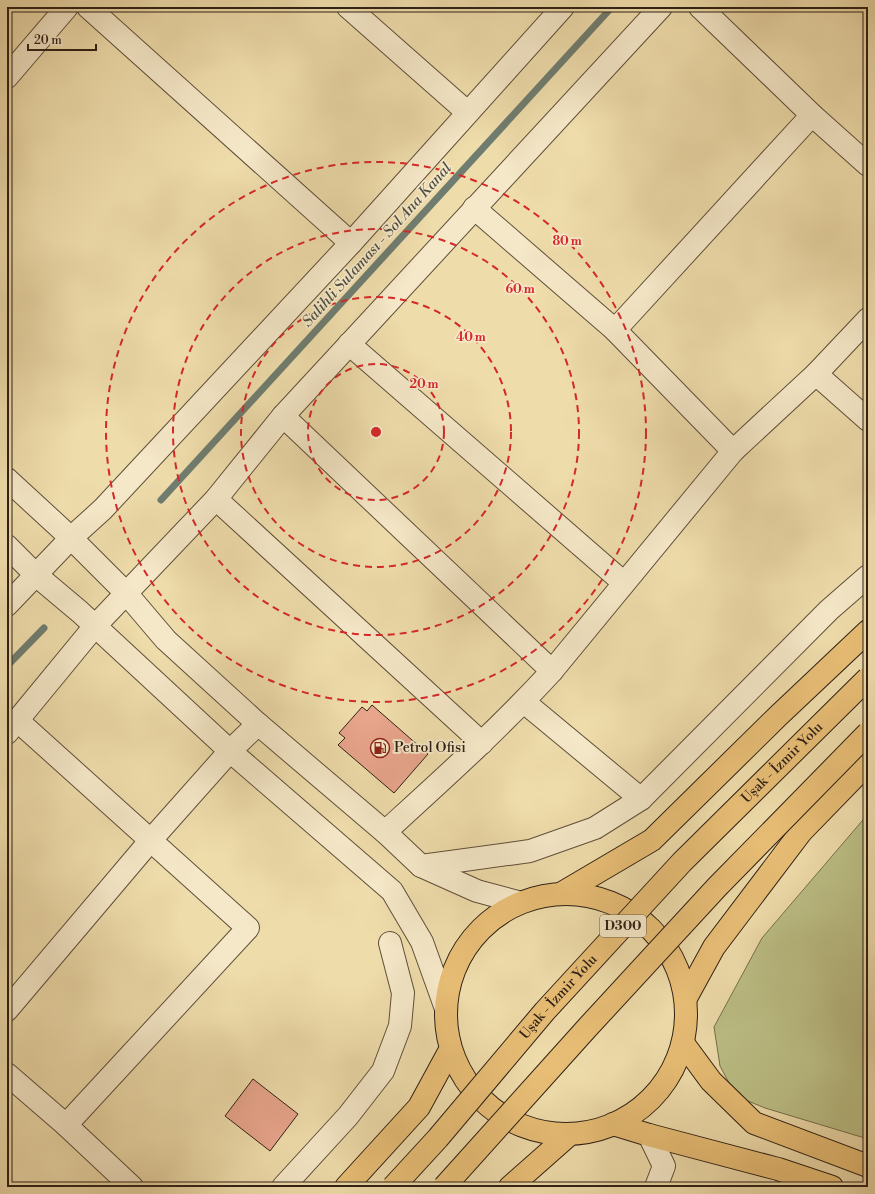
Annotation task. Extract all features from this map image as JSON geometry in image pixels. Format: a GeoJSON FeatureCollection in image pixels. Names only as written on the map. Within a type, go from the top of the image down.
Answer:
{"type":"FeatureCollection","features":[{"type":"Feature","properties":{"kind":"main road"},"geometry":{"type":"LineString","coordinates":[[562,892],[606,899],[645,921],[673,956],[686,998],[683,1043],[669,1077],[645,1105],[613,1124],[592,1131],[570,1134],[531,1129],[495,1112],[468,1085],[450,1050],[444,1006],[456,963],[481,927],[518,902],[562,892],[652,840],[778,716],[868,631]]}},
{"type":"Feature","properties":{"kind":"main road","name":"Uşak - İzmir Yolu"},"geometry":{"type":"LineString","coordinates":[[394,1187],[438,1138],[545,1011],[682,862],[868,678]]}},
{"type":"Feature","properties":{"kind":"main road","name":"D300"},"geometry":{"type":"LineString","coordinates":[[444,1187],[712,892],[868,733]]}},
{"type":"Feature","properties":{"kind":"main road"},"geometry":{"type":"LineString","coordinates":[[686,998],[714,947],[801,832],[868,762]]}},
{"type":"Feature","properties":{"kind":"main road"},"geometry":{"type":"LineString","coordinates":[[683,1043],[711,1081],[754,1124],[868,1166]]}},
{"type":"Feature","properties":{"kind":"main road"},"geometry":{"type":"LineString","coordinates":[[346,1187],[419,1107],[450,1050]]}},
{"type":"Feature","properties":{"kind":"main road"},"geometry":{"type":"LineString","coordinates":[[613,1124],[778,1169],[832,1187]]}},
{"type":"Feature","properties":{"kind":"main road"},"geometry":{"type":"LineString","coordinates":[[510,1187],[570,1134]]}},
{"type":"Feature","properties":{"kind":"street"},"geometry":{"type":"LineString","coordinates":[[7,77],[67,7]]}},
{"type":"Feature","properties":{"kind":"street"},"geometry":{"type":"LineString","coordinates":[[88,7],[351,243]]}},
{"type":"Feature","properties":{"kind":"street"},"geometry":{"type":"LineString","coordinates":[[348,7],[468,112]]}},
{"type":"Feature","properties":{"kind":"street"},"geometry":{"type":"LineString","coordinates":[[7,605],[71,538],[103,508],[351,243],[563,7]]}},
{"type":"Feature","properties":{"kind":"street"},"geometry":{"type":"LineString","coordinates":[[66,1125],[248,928],[150,841],[12,727],[95,626],[216,499],[283,416],[661,7]]}},
{"type":"Feature","properties":{"kind":"street"},"geometry":{"type":"LineString","coordinates":[[700,7],[812,115],[868,165]]}},
{"type":"Feature","properties":{"kind":"street"},"geometry":{"type":"LineString","coordinates":[[615,330],[812,115]]}},
{"type":"Feature","properties":{"kind":"street"},"geometry":{"type":"LineString","coordinates":[[474,208],[615,330],[734,451]]}},
{"type":"Feature","properties":{"kind":"street"},"geometry":{"type":"LineString","coordinates":[[385,832],[482,743],[524,702],[552,671],[734,451],[816,374],[868,319]]}},
{"type":"Feature","properties":{"kind":"street"},"geometry":{"type":"LineString","coordinates":[[349,344],[624,583]]}},
{"type":"Feature","properties":{"kind":"street"},"geometry":{"type":"LineString","coordinates":[[816,374],[868,420]]}},
{"type":"Feature","properties":{"kind":"street"},"geometry":{"type":"LineString","coordinates":[[283,416],[552,671]]}},
{"type":"Feature","properties":{"kind":"street"},"geometry":{"type":"LineString","coordinates":[[7,479],[71,538],[126,593],[166,640],[258,724],[385,832],[421,866],[477,891],[518,902]]}},
{"type":"Feature","properties":{"kind":"street"},"geometry":{"type":"LineString","coordinates":[[216,499],[482,743]]}},
{"type":"Feature","properties":{"kind":"street"},"geometry":{"type":"LineString","coordinates":[[7,546],[230,751],[392,891],[422,942],[444,1006]]}},
{"type":"Feature","properties":{"kind":"street"},"geometry":{"type":"LineString","coordinates":[[421,866],[530,851],[595,828],[641,799],[829,610],[868,576]]}},
{"type":"Feature","properties":{"kind":"street"},"geometry":{"type":"LineString","coordinates":[[524,702],[641,799]]}},
{"type":"Feature","properties":{"kind":"street"},"geometry":{"type":"LineString","coordinates":[[7,1010],[150,841],[230,751],[258,724]]}},
{"type":"Feature","properties":{"kind":"street"},"geometry":{"type":"LineString","coordinates":[[283,1187],[348,1116],[383,1071],[400,1026],[403,993],[390,943]]}},
{"type":"Feature","properties":{"kind":"street"},"geometry":{"type":"LineString","coordinates":[[7,1074],[66,1125],[132,1187]]}},
{"type":"Feature","properties":{"kind":"street"},"geometry":{"type":"LineString","coordinates":[[649,1135],[664,1166],[656,1187]]}},
{"type":"Feature","properties":{"kind":"green space"},"geometry":{"type":"Polygon","coordinates":[[[868,814],[868,1139],[765,1108],[736,1096],[720,1066],[714,1027],[762,938],[868,814]]]}},
{"type":"Feature","properties":{"kind":"building"},"geometry":{"type":"Polygon","coordinates":[[[372,705],[428,754],[394,793],[338,745],[345,738],[339,733],[362,707],[367,711],[372,705]]]}},
{"type":"Feature","properties":{"kind":"building"},"geometry":{"type":"Polygon","coordinates":[[[253,1079],[298,1114],[270,1151],[225,1116],[253,1079]]]}},
{"type":"Feature","properties":{"kind":"waterway","name":"Salihli Sulaması - Sol Ana Kanal"},"geometry":{"type":"LineString","coordinates":[[161,500],[612,7]]}},
{"type":"Feature","properties":{"kind":"waterway","name":"Salihli Sulaması - Sol Ana Kanal"},"geometry":{"type":"LineString","coordinates":[[7,666],[44,628]]}},
{"type":"Feature","properties":{"kind":"place","name":"Petrol Ofisi"},"geometry":{"type":"Point","coordinates":[380,748]}}]}
